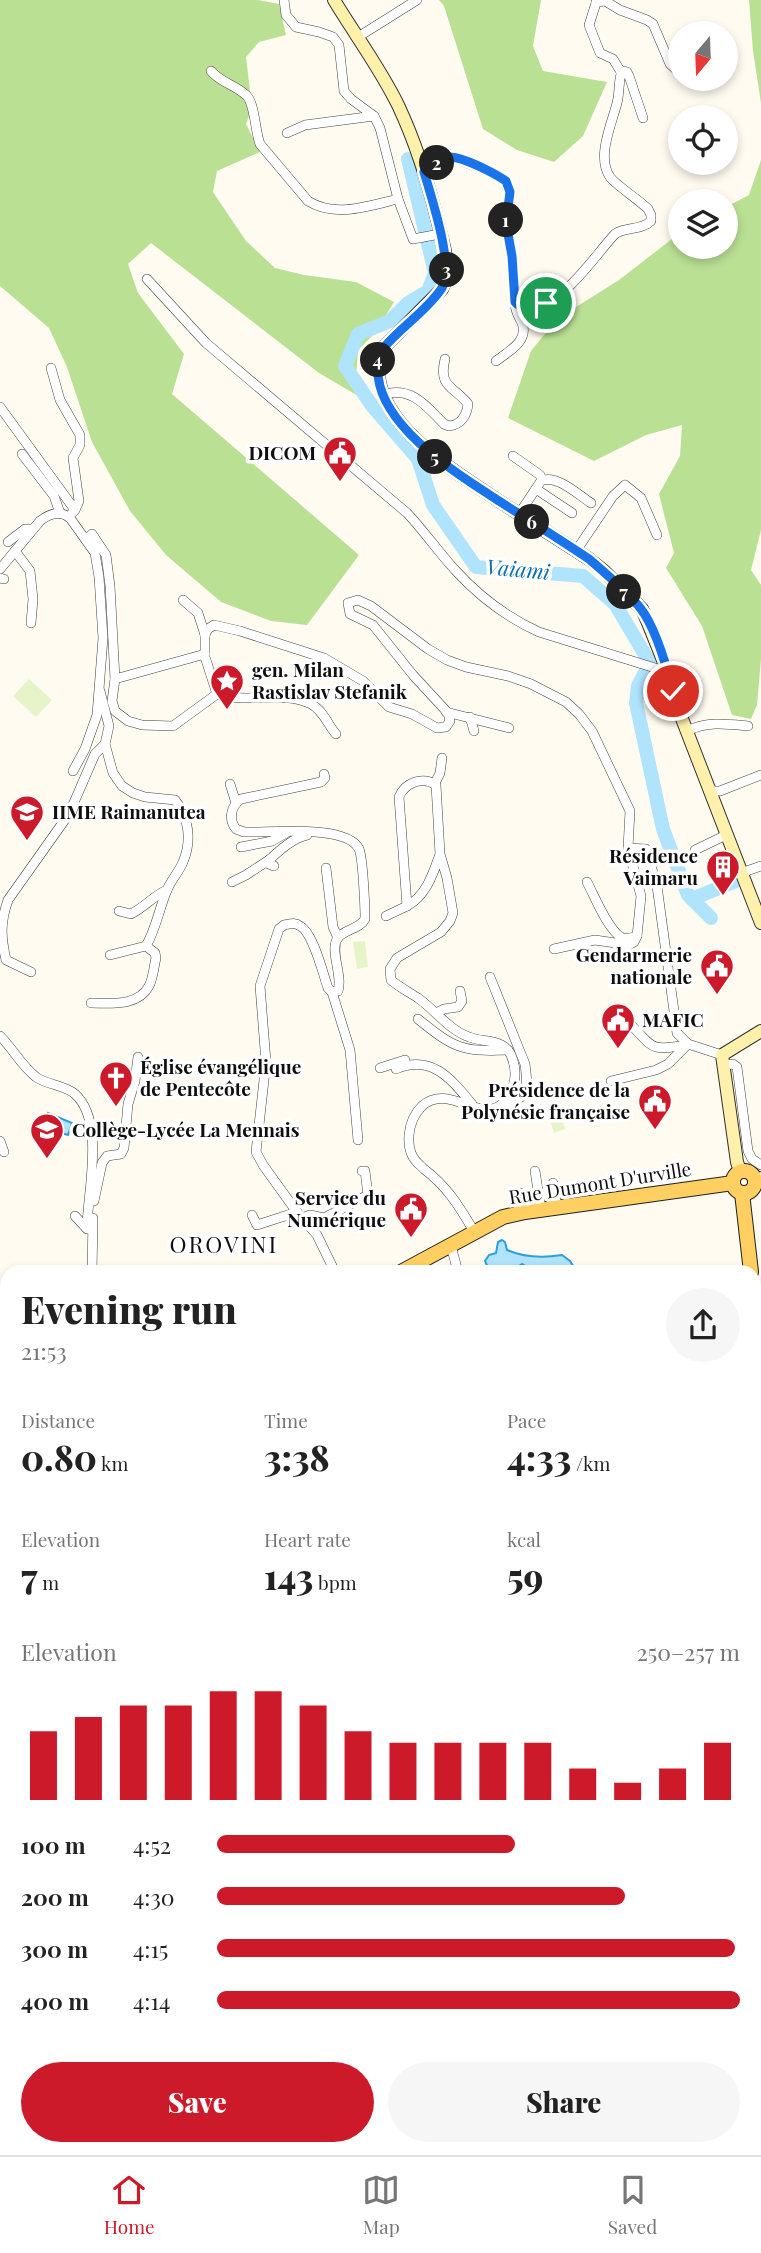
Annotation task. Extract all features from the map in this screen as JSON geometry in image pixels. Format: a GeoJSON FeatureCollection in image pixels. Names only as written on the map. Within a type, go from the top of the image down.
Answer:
{"type":"FeatureCollection","features":[{"type":"Feature","properties":{"kind":"main road"},"geometry":{"type":"LineString","coordinates":[[738,1182],[752,1191],[758,1179]]}},
{"type":"Feature","properties":{"kind":"main road"},"geometry":{"type":"LineString","coordinates":[[738,1182],[754,1265]]}},
{"type":"Feature","properties":{"kind":"main road","name":"Rue Dumont D'urville"},"geometry":{"type":"LineString","coordinates":[[415,1265],[503,1217],[518,1213],[738,1182]]}},
{"type":"Feature","properties":{"kind":"street"},"geometry":{"type":"LineString","coordinates":[[284,0],[286,15],[296,27],[330,35],[336,41],[341,53],[344,91],[374,116],[384,141],[398,199],[413,239],[437,235]]}},
{"type":"Feature","properties":{"kind":"street"},"geometry":{"type":"LineString","coordinates":[[334,0],[398,106],[424,172],[437,235],[447,267],[445,283],[434,298],[381,351],[379,373],[384,394],[397,419],[433,455],[604,571],[642,609],[761,923]]}},
{"type":"Feature","properties":{"kind":"street"},"geometry":{"type":"LineString","coordinates":[[358,37],[417,0]]}},
{"type":"Feature","properties":{"kind":"street"},"geometry":{"type":"LineString","coordinates":[[515,302],[527,309],[546,303],[575,281],[615,234],[624,229],[643,227],[651,221],[648,209],[608,174],[605,144],[618,102],[621,72],[613,59],[600,53],[589,25],[597,1],[605,1],[653,24],[668,59]]}},
{"type":"Feature","properties":{"kind":"street"},"geometry":{"type":"LineString","coordinates":[[211,71],[252,103],[260,144],[308,201],[318,208],[360,208],[398,199]]}},
{"type":"Feature","properties":{"kind":"street"},"geometry":{"type":"LineString","coordinates":[[621,72],[627,72],[643,118]]}},
{"type":"Feature","properties":{"kind":"street"},"geometry":{"type":"LineString","coordinates":[[287,133],[305,125],[374,116]]}},
{"type":"Feature","properties":{"kind":"street"},"geometry":{"type":"LineString","coordinates":[[424,172],[442,159],[452,158],[474,165],[506,181],[510,192],[506,223],[512,256],[515,310],[525,331],[523,338],[496,361]]}},
{"type":"Feature","properties":{"kind":"street"},"geometry":{"type":"LineString","coordinates":[[147,279],[213,349],[407,513],[457,572],[497,607],[539,632],[668,672]]}},
{"type":"Feature","properties":{"kind":"street"},"geometry":{"type":"LineString","coordinates":[[384,394],[399,392],[412,395],[419,398],[444,424],[458,425],[466,414],[468,404],[448,387],[443,378],[445,359]]}},
{"type":"Feature","properties":{"kind":"street"},"geometry":{"type":"LineString","coordinates":[[0,569],[33,529],[48,516],[68,513],[79,501],[73,457],[80,445],[80,435],[60,400],[51,368]]}},
{"type":"Feature","properties":{"kind":"street"},"geometry":{"type":"LineString","coordinates":[[0,408],[95,553],[103,638],[100,691],[92,732],[72,771]]}},
{"type":"Feature","properties":{"kind":"street"},"geometry":{"type":"LineString","coordinates":[[22,454],[68,513]]}},
{"type":"Feature","properties":{"kind":"street"},"geometry":{"type":"LineString","coordinates":[[513,456],[540,475],[542,480]]}},
{"type":"Feature","properties":{"kind":"street"},"geometry":{"type":"LineString","coordinates":[[542,480],[554,479],[591,503]]}},
{"type":"Feature","properties":{"kind":"street"},"geometry":{"type":"LineString","coordinates":[[519,514],[542,480]]}},
{"type":"Feature","properties":{"kind":"street"},"geometry":{"type":"LineString","coordinates":[[576,551],[613,496],[625,485],[640,498],[657,535]]}},
{"type":"Feature","properties":{"kind":"street"},"geometry":{"type":"LineString","coordinates":[[536,489],[572,513]]}},
{"type":"Feature","properties":{"kind":"street"},"geometry":{"type":"LineString","coordinates":[[8,542],[25,528],[33,529]]}},
{"type":"Feature","properties":{"kind":"street"},"geometry":{"type":"LineString","coordinates":[[86,539],[92,534],[106,555],[115,679],[112,701],[115,711],[128,721],[142,725],[173,726],[217,694],[238,698],[279,698],[311,704],[318,709],[336,734]]}},
{"type":"Feature","properties":{"kind":"street"},"geometry":{"type":"LineString","coordinates":[[15,551],[30,571],[33,599],[31,623]]}},
{"type":"Feature","properties":{"kind":"street"},"geometry":{"type":"LineString","coordinates":[[183,600],[198,613],[205,635],[205,654],[217,694]]}},
{"type":"Feature","properties":{"kind":"street"},"geometry":{"type":"LineString","coordinates":[[205,635],[214,625],[324,658],[363,681],[389,707],[412,714],[437,728],[446,727],[450,721],[446,712],[373,625],[348,610],[348,603],[358,600],[371,606],[447,660],[508,676],[566,702],[592,731],[630,811],[628,848],[641,896],[634,942],[629,945],[595,940],[554,949]]}},
{"type":"Feature","properties":{"kind":"street"},"geometry":{"type":"LineString","coordinates":[[115,679],[205,654]]}},
{"type":"Feature","properties":{"kind":"street"},"geometry":{"type":"LineString","coordinates":[[100,691],[109,726],[105,744],[114,773],[122,786],[145,797],[175,800],[187,819],[188,841],[184,860],[167,890],[153,935],[146,946],[110,956]]}},
{"type":"Feature","properties":{"kind":"street"},"geometry":{"type":"LineString","coordinates":[[446,712],[509,729]]}},
{"type":"Feature","properties":{"kind":"street"},"geometry":{"type":"LineString","coordinates":[[470,718],[474,731]]}},
{"type":"Feature","properties":{"kind":"street"},"geometry":{"type":"LineString","coordinates":[[687,731],[712,724],[748,726]]}},
{"type":"Feature","properties":{"kind":"street"},"geometry":{"type":"LineString","coordinates":[[32,972],[6,960],[1,915],[8,900],[69,814],[95,754],[105,744]]}},
{"type":"Feature","properties":{"kind":"street"},"geometry":{"type":"LineString","coordinates":[[442,758],[440,773],[435,783],[440,854],[452,905],[450,921],[434,938],[397,958],[390,970],[391,980],[460,1033],[477,1040],[499,1043],[508,1049],[514,1064],[515,1082],[507,1100],[501,1105],[491,1110],[477,1109],[445,1098],[431,1100],[419,1110],[410,1128],[409,1141],[413,1158],[452,1195],[475,1233]]}},
{"type":"Feature","properties":{"kind":"street"},"geometry":{"type":"LineString","coordinates":[[324,774],[325,778],[321,782],[236,803],[231,820],[236,829],[252,832],[319,833],[350,839],[356,844],[361,854],[365,919],[360,926],[338,938],[335,948],[340,986],[338,991],[332,992]]}},
{"type":"Feature","properties":{"kind":"street"},"geometry":{"type":"LineString","coordinates":[[709,791],[720,791],[761,775]]}},
{"type":"Feature","properties":{"kind":"street"},"geometry":{"type":"LineString","coordinates":[[407,906],[399,797],[402,791],[415,782],[423,780],[435,783]]}},
{"type":"Feature","properties":{"kind":"street"},"geometry":{"type":"LineString","coordinates":[[230,784],[236,803]]}},
{"type":"Feature","properties":{"kind":"street"},"geometry":{"type":"LineString","coordinates":[[241,847],[272,841],[288,832]]}},
{"type":"Feature","properties":{"kind":"street"},"geometry":{"type":"LineString","coordinates":[[232,882],[271,863],[300,837],[319,833]]}},
{"type":"Feature","properties":{"kind":"street"},"geometry":{"type":"LineString","coordinates":[[695,850],[726,835]]}},
{"type":"Feature","properties":{"kind":"street"},"geometry":{"type":"LineString","coordinates":[[628,848],[646,849],[657,886],[677,1034],[688,1044],[722,1060],[742,1121],[750,1156],[761,1165]]}},
{"type":"Feature","properties":{"kind":"street"},"geometry":{"type":"LineString","coordinates":[[386,916],[419,897],[440,854]]}},
{"type":"Feature","properties":{"kind":"street"},"geometry":{"type":"LineString","coordinates":[[741,873],[761,866]]}},
{"type":"Feature","properties":{"kind":"street"},"geometry":{"type":"LineString","coordinates":[[326,868],[333,927],[338,938]]}},
{"type":"Feature","properties":{"kind":"street"},"geometry":{"type":"LineString","coordinates":[[587,882],[614,930],[621,937],[628,939],[637,936]]}},
{"type":"Feature","properties":{"kind":"street"},"geometry":{"type":"LineString","coordinates":[[119,911],[131,914],[142,908],[155,895],[167,890]]}},
{"type":"Feature","properties":{"kind":"street"},"geometry":{"type":"LineString","coordinates":[[332,1265],[323,1244],[299,1215],[256,1152],[266,1062],[260,986],[279,929],[284,925],[296,923],[304,927],[332,992],[350,1050],[358,1140]]}},
{"type":"Feature","properties":{"kind":"street"},"geometry":{"type":"LineString","coordinates":[[90,1003],[119,1004],[136,999],[149,986],[156,958],[155,953],[146,946]]}},
{"type":"Feature","properties":{"kind":"street"},"geometry":{"type":"LineString","coordinates":[[490,977],[525,1064],[525,1091],[522,1098],[501,1105]]}},
{"type":"Feature","properties":{"kind":"street"},"geometry":{"type":"LineString","coordinates":[[436,1013],[458,1007],[462,1000],[460,990]]}},
{"type":"Feature","properties":{"kind":"street"},"geometry":{"type":"LineString","coordinates":[[418,1019],[460,1048],[508,1049]]}},
{"type":"Feature","properties":{"kind":"street"},"geometry":{"type":"LineString","coordinates":[[629,1023],[654,1048],[688,1044]]}},
{"type":"Feature","properties":{"kind":"street"},"geometry":{"type":"LineString","coordinates":[[722,1060],[761,1031]]}},
{"type":"Feature","properties":{"kind":"street"},"geometry":{"type":"LineString","coordinates":[[0,1036],[21,1064],[38,1079],[73,1092],[82,1101],[90,1118],[93,1142],[87,1226],[89,1265]]}},
{"type":"Feature","properties":{"kind":"street"},"geometry":{"type":"LineString","coordinates":[[611,1081],[656,1070],[668,1064],[688,1044]]}},
{"type":"Feature","properties":{"kind":"street"},"geometry":{"type":"LineString","coordinates":[[89,1265],[97,1178],[107,1156],[121,1154],[124,1148],[128,1104],[138,1057]]}},
{"type":"Feature","properties":{"kind":"street"},"geometry":{"type":"LineString","coordinates":[[380,1068],[405,1060],[438,1069],[477,1109]]}},
{"type":"Feature","properties":{"kind":"street"},"geometry":{"type":"LineString","coordinates":[[396,1069],[417,1063]]}},
{"type":"Feature","properties":{"kind":"street"},"geometry":{"type":"LineString","coordinates":[[738,1182],[737,1162],[742,1121]]}},
{"type":"Feature","properties":{"kind":"street"},"geometry":{"type":"LineString","coordinates":[[0,1141],[4,1152]]}},
{"type":"Feature","properties":{"kind":"street"},"geometry":{"type":"LineString","coordinates":[[252,1215],[257,1225],[299,1215],[324,1218],[368,1195],[365,1171],[362,1171]]}},
{"type":"Feature","properties":{"kind":"street"},"geometry":{"type":"LineString","coordinates":[[535,1171],[541,1209]]}},
{"type":"Feature","properties":{"kind":"street"},"geometry":{"type":"LineString","coordinates":[[553,1183],[557,1207]]}},
{"type":"Feature","properties":{"kind":"street"},"geometry":{"type":"LineString","coordinates":[[518,1213],[520,1193]]}},
{"type":"Feature","properties":{"kind":"street"},"geometry":{"type":"LineString","coordinates":[[75,1216],[87,1226]]}},
{"type":"Feature","properties":{"kind":"street"},"geometry":{"type":"LineString","coordinates":[[450,1247],[456,1265]]}},
{"type":"Feature","properties":{"kind":"green space"},"geometry":{"type":"Polygon","coordinates":[[[0,0],[258,0],[279,4],[286,35],[259,42],[246,57],[252,108],[246,124],[260,152],[217,171],[213,192],[246,241],[275,268],[356,282],[394,302],[375,333],[358,350],[356,376],[365,400],[319,373],[151,243],[128,264],[138,293],[184,354],[172,394],[359,555],[307,625],[271,621],[221,602],[166,555],[130,511],[92,442],[67,367],[49,328],[0,286],[0,0]]]}},
{"type":"Feature","properties":{"kind":"green space"},"geometry":{"type":"Polygon","coordinates":[[[439,0],[541,0],[533,46],[543,71],[607,82],[583,136],[554,162],[517,150],[483,129],[444,6],[439,0]]]}},
{"type":"Feature","properties":{"kind":"green space"},"geometry":{"type":"Polygon","coordinates":[[[749,0],[761,0],[761,103],[753,51],[749,0]]]}},
{"type":"Feature","properties":{"kind":"green space"},"geometry":{"type":"Polygon","coordinates":[[[761,160],[761,530],[751,570],[761,585],[761,659],[757,705],[751,719],[732,715],[702,626],[666,568],[674,553],[659,494],[680,456],[682,425],[646,435],[594,461],[508,418],[531,351],[557,319],[619,280],[668,242],[668,259],[738,259],[738,201],[749,195],[761,160]]]}},
{"type":"Feature","properties":{"kind":"green space"},"geometry":{"type":"Polygon","coordinates":[[[29,679],[52,700],[36,717],[13,696],[29,679]]]}},
{"type":"Feature","properties":{"kind":"green space"},"geometry":{"type":"Polygon","coordinates":[[[365,941],[368,967],[357,969],[353,942],[365,941]]]}},
{"type":"Feature","properties":{"kind":"green space"},"geometry":{"type":"Polygon","coordinates":[[[557,1104],[565,1129],[554,1133],[546,1107],[557,1104]]]}},
{"type":"Feature","properties":{"kind":"water"},"geometry":{"type":"Polygon","coordinates":[[[48,1113],[72,1123],[68,1135],[43,1127],[48,1113]]]}},
{"type":"Feature","properties":{"kind":"water"},"geometry":{"type":"Polygon","coordinates":[[[502,1240],[507,1250],[521,1255],[562,1255],[573,1265],[487,1265],[485,1261],[489,1255],[496,1253],[498,1242],[502,1240]]]}},
{"type":"Feature","properties":{"kind":"waterway","name":"Vaiami"},"geometry":{"type":"LineString","coordinates":[[408,159],[435,273],[428,291],[408,303],[390,321],[358,334],[345,366],[373,407],[418,459],[433,505],[476,567],[583,576],[615,604],[650,663],[638,686],[636,703],[663,829],[688,895],[711,918]]}},
{"type":"Feature","properties":{"kind":"waterway"},"geometry":{"type":"LineString","coordinates":[[692,899],[743,878]]}},
{"type":"Feature","properties":{"kind":"place","name":"DICOM"},"geometry":{"type":"Point","coordinates":[340,483]}},
{"type":"Feature","properties":{"kind":"place","name":"gen. Milan Rastislav Stefanik"},"geometry":{"type":"Point","coordinates":[227,711]}},
{"type":"Feature","properties":{"kind":"place","name":"IIME Raimanutea"},"geometry":{"type":"Point","coordinates":[27,842]}},
{"type":"Feature","properties":{"kind":"place","name":"Résidence Vaimaru"},"geometry":{"type":"Point","coordinates":[723,897]}},
{"type":"Feature","properties":{"kind":"place","name":"Gendarmerie nationale"},"geometry":{"type":"Point","coordinates":[717,996]}},
{"type":"Feature","properties":{"kind":"place","name":"MAFIC"},"geometry":{"type":"Point","coordinates":[618,1050]}},
{"type":"Feature","properties":{"kind":"place","name":"Église évangélique de Pentecôte"},"geometry":{"type":"Point","coordinates":[116,1108]}},
{"type":"Feature","properties":{"kind":"place","name":"Présidence de la Polynésie française"},"geometry":{"type":"Point","coordinates":[655,1131]}},
{"type":"Feature","properties":{"kind":"place","name":"Collège-Lycée La Mennais"},"geometry":{"type":"Point","coordinates":[47,1160]}},
{"type":"Feature","properties":{"kind":"place","name":"Service du Numérique"},"geometry":{"type":"Point","coordinates":[411,1239]}},
{"type":"Feature","properties":{"kind":"district","name":"OROVINI"},"geometry":{"type":"Point","coordinates":[224,1245]}},
{"type":"Feature","properties":{"kind":"route"},"geometry":{"type":"LineString","coordinates":[[546,303],[527,309],[515,302],[512,256],[506,223],[509,184],[461,160],[447,157],[442,159],[424,172],[446,258],[445,283],[434,298],[381,351],[380,382],[397,419],[433,455],[589,559],[642,609],[663,657],[673,691]]}}]}
